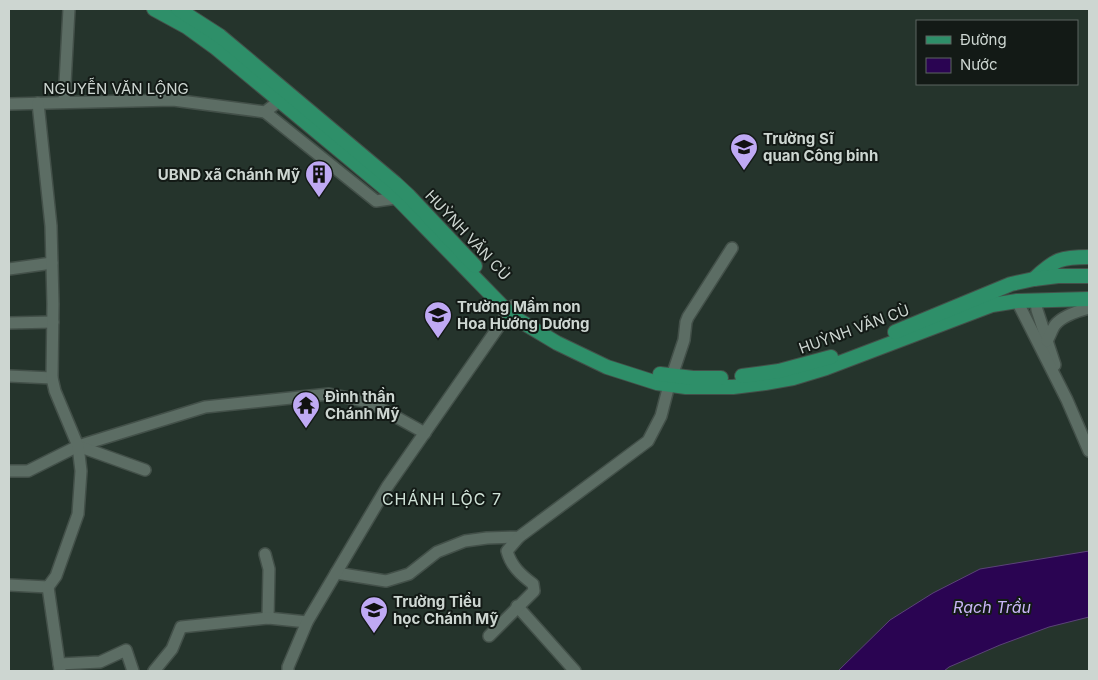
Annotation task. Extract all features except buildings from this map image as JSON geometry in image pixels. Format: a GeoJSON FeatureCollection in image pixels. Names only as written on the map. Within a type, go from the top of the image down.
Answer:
{"type":"FeatureCollection","features":[{"type":"Feature","properties":{"kind":"main road"},"geometry":{"type":"LineString","coordinates":[[154,9],[201,37],[283,97],[403,197],[511,309],[556,343],[607,367],[657,383],[671,380],[686,388],[733,387],[800,376],[826,368],[992,305],[1036,300],[1089,302]]}},
{"type":"Feature","properties":{"kind":"main road"},"geometry":{"type":"LineString","coordinates":[[178,9],[220,36],[283,97]]}},
{"type":"Feature","properties":{"kind":"main road"},"geometry":{"type":"LineString","coordinates":[[1036,300],[1034,279],[1048,265],[1066,257],[1089,257]]}},
{"type":"Feature","properties":{"kind":"main road"},"geometry":{"type":"LineString","coordinates":[[1048,265],[1089,265]]}},
{"type":"Feature","properties":{"kind":"main road","name":"HUỲNH VĂN CÙ"},"geometry":{"type":"LineString","coordinates":[[671,380],[729,378],[779,371],[821,360],[938,315],[1011,284],[1058,276],[1089,276]]}},
{"type":"Feature","properties":{"kind":"main road"},"geometry":{"type":"LineString","coordinates":[[1011,284],[1017,301]]}},
{"type":"Feature","properties":{"kind":"street"},"geometry":{"type":"LineString","coordinates":[[64,102],[69,9]]}},
{"type":"Feature","properties":{"kind":"street"},"geometry":{"type":"LineString","coordinates":[[283,97],[265,112],[376,201],[403,197]]}},
{"type":"Feature","properties":{"kind":"street","name":"NGUYỄN VĂN LỘNG"},"geometry":{"type":"LineString","coordinates":[[9,104],[173,100],[265,112]]}},
{"type":"Feature","properties":{"kind":"street"},"geometry":{"type":"LineString","coordinates":[[38,103],[51,226],[52,378],[78,446],[81,471],[78,514],[56,576],[48,587],[59,668],[100,662],[126,650],[133,671]]}},
{"type":"Feature","properties":{"kind":"street"},"geometry":{"type":"LineString","coordinates":[[489,636],[534,591],[533,584],[518,573],[507,551],[519,537],[648,441],[661,416],[684,340],[688,317],[732,248]]}},
{"type":"Feature","properties":{"kind":"street"},"geometry":{"type":"LineString","coordinates":[[9,269],[52,263]]}},
{"type":"Feature","properties":{"kind":"street"},"geometry":{"type":"LineString","coordinates":[[1036,300],[1037,310],[1067,400]]}},
{"type":"Feature","properties":{"kind":"street"},"geometry":{"type":"LineString","coordinates":[[1017,301],[1067,400],[1089,451]]}},
{"type":"Feature","properties":{"kind":"street"},"geometry":{"type":"LineString","coordinates":[[1048,341],[1054,325],[1089,302]]}},
{"type":"Feature","properties":{"kind":"street"},"geometry":{"type":"LineString","coordinates":[[288,671],[307,622],[387,488],[511,309]]}},
{"type":"Feature","properties":{"kind":"street"},"geometry":{"type":"LineString","coordinates":[[9,323],[53,322]]}},
{"type":"Feature","properties":{"kind":"street"},"geometry":{"type":"LineString","coordinates":[[9,376],[52,378]]}},
{"type":"Feature","properties":{"kind":"street"},"geometry":{"type":"LineString","coordinates":[[9,472],[28,471],[78,446],[205,407],[329,394],[369,402],[425,433]]}},
{"type":"Feature","properties":{"kind":"street"},"geometry":{"type":"LineString","coordinates":[[78,446],[145,470]]}},
{"type":"Feature","properties":{"kind":"street"},"geometry":{"type":"LineString","coordinates":[[336,573],[386,581],[409,574],[436,552],[465,541],[519,537]]}},
{"type":"Feature","properties":{"kind":"street"},"geometry":{"type":"LineString","coordinates":[[265,554],[269,569],[268,618]]}},
{"type":"Feature","properties":{"kind":"street"},"geometry":{"type":"LineString","coordinates":[[9,585],[48,587]]}},
{"type":"Feature","properties":{"kind":"street"},"geometry":{"type":"LineString","coordinates":[[518,606],[575,671]]}},
{"type":"Feature","properties":{"kind":"street"},"geometry":{"type":"LineString","coordinates":[[154,671],[172,649],[181,627],[268,618],[307,622]]}},
{"type":"Feature","properties":{"kind":"water","name":"Rạch Trầu"},"geometry":{"type":"Polygon","coordinates":[[[1089,551],[1089,617],[1049,627],[1000,645],[949,667],[944,671],[838,671],[890,620],[933,593],[980,569],[1089,551]]]}},
{"type":"Feature","properties":{"kind":"place","name":"Trường Sĩ quan Công binh"},"geometry":{"type":"Point","coordinates":[744,171]}},
{"type":"Feature","properties":{"kind":"place","name":"UBND xã Chánh Mỹ"},"geometry":{"type":"Point","coordinates":[319,198]}},
{"type":"Feature","properties":{"kind":"place","name":"Trường Mầm non Hoa Hướng Dương"},"geometry":{"type":"Point","coordinates":[438,339]}},
{"type":"Feature","properties":{"kind":"place","name":"Đình thần Chánh Mỹ"},"geometry":{"type":"Point","coordinates":[306,429]}},
{"type":"Feature","properties":{"kind":"place","name":"Trường Tiểu học Chánh Mỹ"},"geometry":{"type":"Point","coordinates":[374,634]}},
{"type":"Feature","properties":{"kind":"district","name":"CHÁNH LỘC 7"},"geometry":{"type":"Point","coordinates":[442,499]}}]}
